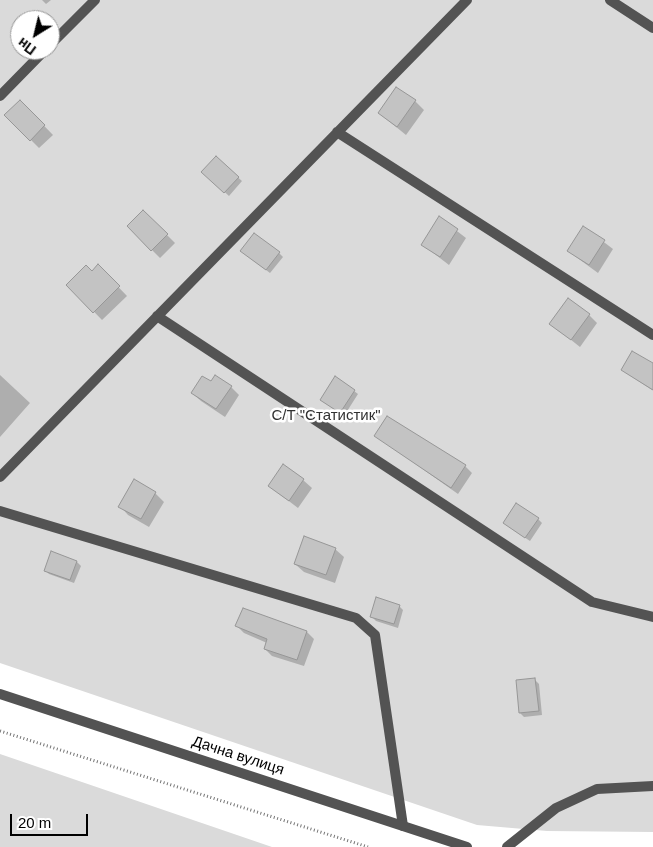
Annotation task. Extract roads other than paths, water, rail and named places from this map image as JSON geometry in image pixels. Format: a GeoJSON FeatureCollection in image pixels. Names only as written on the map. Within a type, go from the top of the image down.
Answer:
{"type":"FeatureCollection","features":[{"type":"Feature","properties":{"kind":"street"},"geometry":{"type":"LineString","coordinates":[[60,35],[95,0]]}},
{"type":"Feature","properties":{"kind":"street"},"geometry":{"type":"LineString","coordinates":[[0,476],[467,0]]}},
{"type":"Feature","properties":{"kind":"street"},"geometry":{"type":"LineString","coordinates":[[610,0],[653,28]]}},
{"type":"Feature","properties":{"kind":"street"},"geometry":{"type":"LineString","coordinates":[[0,96],[35,60]]}},
{"type":"Feature","properties":{"kind":"street"},"geometry":{"type":"LineString","coordinates":[[337,132],[653,335]]}},
{"type":"Feature","properties":{"kind":"street"},"geometry":{"type":"LineString","coordinates":[[157,316],[592,602],[653,617]]}},
{"type":"Feature","properties":{"kind":"street"},"geometry":{"type":"LineString","coordinates":[[0,511],[356,618],[375,635],[403,826]]}},
{"type":"Feature","properties":{"kind":"street","name":"Дачна вулиця"},"geometry":{"type":"LineString","coordinates":[[0,694],[466,847]]}},
{"type":"Feature","properties":{"kind":"street"},"geometry":{"type":"LineString","coordinates":[[508,847],[556,808],[597,789],[653,786]]}},
{"type":"Feature","properties":{"kind":"park label","name":"С/Т \"Статистик\""},"geometry":{"type":"Point","coordinates":[326,416]}}]}
